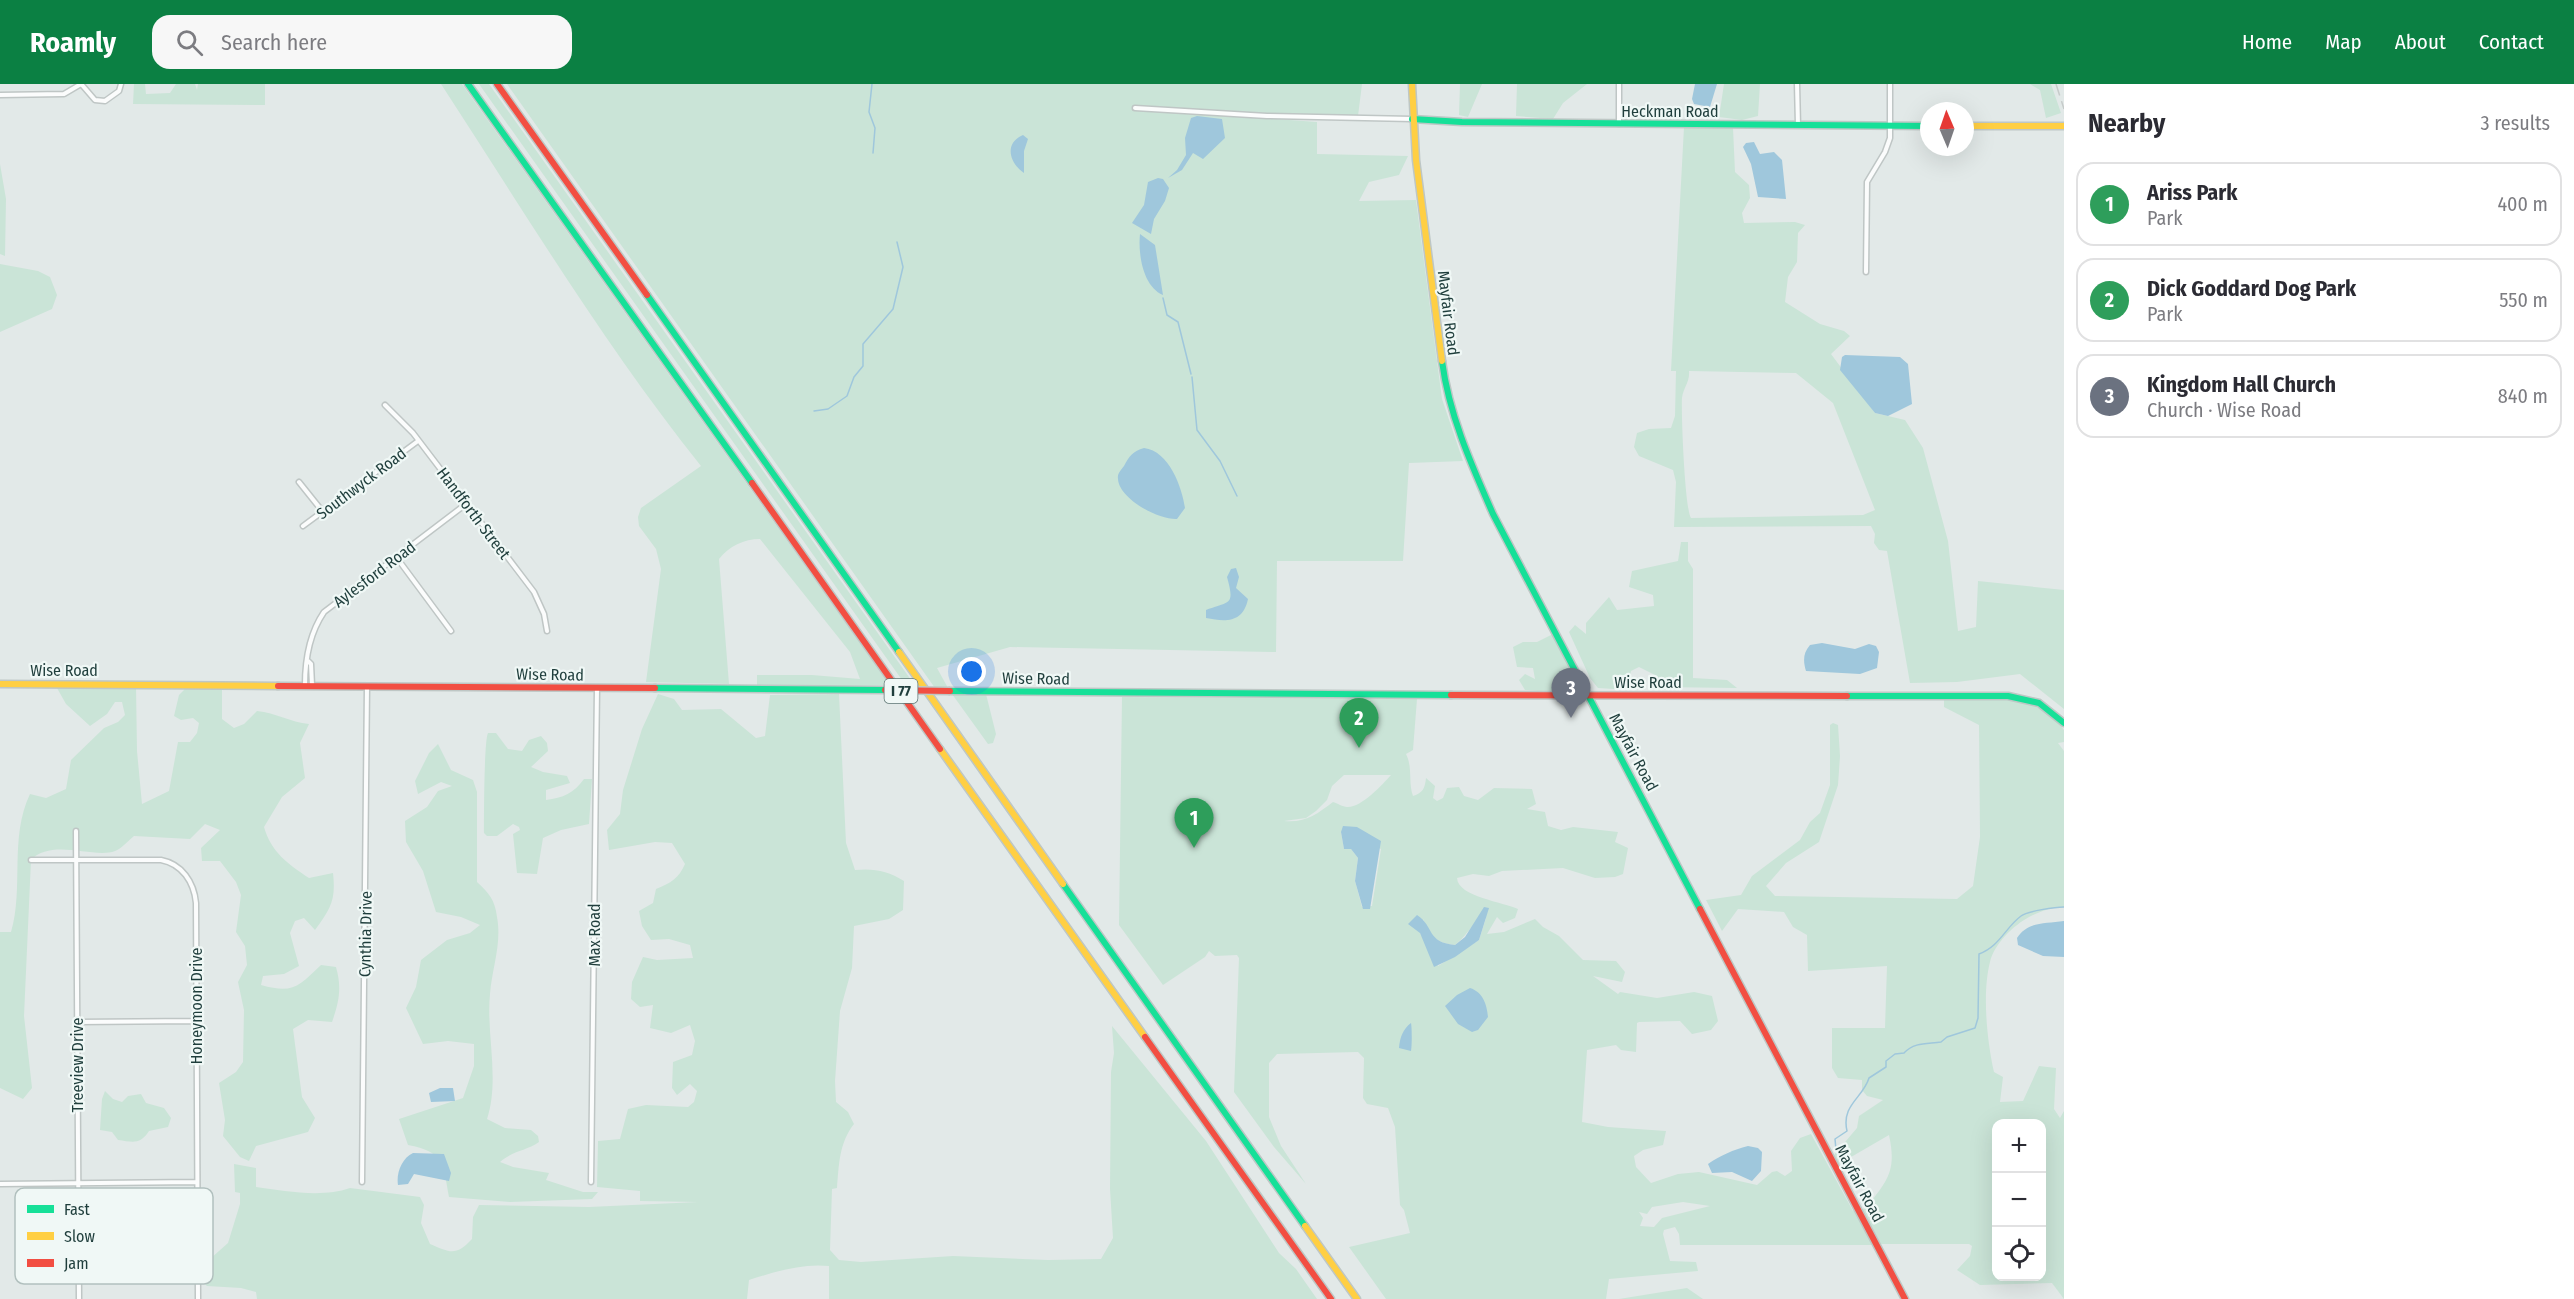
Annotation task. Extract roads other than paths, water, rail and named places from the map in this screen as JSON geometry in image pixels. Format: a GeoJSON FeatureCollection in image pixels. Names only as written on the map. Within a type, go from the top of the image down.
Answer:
{"type":"FeatureCollection","features":[{"type":"Feature","properties":{"kind":"main road","name":"I 77"},"geometry":{"type":"LineString","coordinates":[[468,84],[1331,1299]]}},
{"type":"Feature","properties":{"kind":"main road","name":"I 77"},"geometry":{"type":"LineString","coordinates":[[497,84],[1357,1299]]}},
{"type":"Feature","properties":{"kind":"main road","name":"Mayfair Road"},"geometry":{"type":"LineString","coordinates":[[1412,84],[1412,119],[1441,358],[1456,428],[1493,514],[1905,1299]]}},
{"type":"Feature","properties":{"kind":"main road","name":"Heckman Road"},"geometry":{"type":"LineString","coordinates":[[1412,119],[1462,123],[1920,126]]}},
{"type":"Feature","properties":{"kind":"main road"},"geometry":{"type":"LineString","coordinates":[[1974,126],[2064,126]]}},
{"type":"Feature","properties":{"kind":"main road","name":"Wise Road"},"geometry":{"type":"LineString","coordinates":[[0,684],[1590,696],[2008,696],[2039,703],[2064,723]]}},
{"type":"Feature","properties":{"kind":"street"},"geometry":{"type":"LineString","coordinates":[[0,95],[64,94],[81,84],[94,100],[105,101],[119,90],[121,84]]}},
{"type":"Feature","properties":{"kind":"street"},"geometry":{"type":"LineString","coordinates":[[1619,84],[1619,124]]}},
{"type":"Feature","properties":{"kind":"street"},"geometry":{"type":"LineString","coordinates":[[1797,84],[1798,126]]}},
{"type":"Feature","properties":{"kind":"street"},"geometry":{"type":"LineString","coordinates":[[1866,272],[1867,182],[1885,152],[1891,126],[1890,84]]}},
{"type":"Feature","properties":{"kind":"street"},"geometry":{"type":"LineString","coordinates":[[1135,108],[1267,116],[1412,119]]}},
{"type":"Feature","properties":{"kind":"street","name":"Handforth Street"},"geometry":{"type":"LineString","coordinates":[[385,405],[418,440],[534,592],[542,608],[547,631]]}},
{"type":"Feature","properties":{"kind":"street","name":"Southwyck Road"},"geometry":{"type":"LineString","coordinates":[[303,526],[418,440]]}},
{"type":"Feature","properties":{"kind":"street"},"geometry":{"type":"LineString","coordinates":[[299,482],[323,512]]}},
{"type":"Feature","properties":{"kind":"street","name":"Aylesford Road"},"geometry":{"type":"LineString","coordinates":[[309,685],[305,665],[308,661],[315,626],[324,612],[466,504]]}},
{"type":"Feature","properties":{"kind":"street"},"geometry":{"type":"LineString","coordinates":[[397,558],[451,631]]}},
{"type":"Feature","properties":{"kind":"street","name":"Cynthia Drive"},"geometry":{"type":"LineString","coordinates":[[362,1182],[367,686]]}},
{"type":"Feature","properties":{"kind":"street","name":"Max Road"},"geometry":{"type":"LineString","coordinates":[[591,1182],[597,688]]}},
{"type":"Feature","properties":{"kind":"street","name":"Treeview Drive"},"geometry":{"type":"LineString","coordinates":[[76,831],[78,1188]]}},
{"type":"Feature","properties":{"kind":"street","name":"Honeymoon Drive"},"geometry":{"type":"LineString","coordinates":[[31,860],[161,860],[172,864],[187,877],[196,903],[197,1188]]}},
{"type":"Feature","properties":{"kind":"street"},"geometry":{"type":"LineString","coordinates":[[77,1022],[196,1020]]}},
{"type":"Feature","properties":{"kind":"street"},"geometry":{"type":"LineString","coordinates":[[0,1184],[197,1182]]}},
{"type":"Feature","properties":{"kind":"street","name":"Treeview Drive"},"geometry":{"type":"LineString","coordinates":[[79,1284],[79,1299]]}},
{"type":"Feature","properties":{"kind":"street","name":"Honeymoon Drive"},"geometry":{"type":"LineString","coordinates":[[198,1284],[198,1299]]}},
{"type":"Feature","properties":{"kind":"water"},"geometry":{"type":"Polygon","coordinates":[[[1695,84],[1717,84],[1710,107],[1694,104],[1692,99],[1695,84]]]}},
{"type":"Feature","properties":{"kind":"water"},"geometry":{"type":"Polygon","coordinates":[[[1197,116],[1222,119],[1225,138],[1203,159],[1193,153],[1182,170],[1168,178],[1177,170],[1186,155],[1185,138],[1191,118],[1197,116]]]}},
{"type":"Feature","properties":{"kind":"water"},"geometry":{"type":"Polygon","coordinates":[[[1023,135],[1028,139],[1024,151],[1024,173],[1015,164],[1011,153],[1013,143],[1023,135]]]}},
{"type":"Feature","properties":{"kind":"water"},"geometry":{"type":"Polygon","coordinates":[[[1754,142],[1760,154],[1774,152],[1782,160],[1786,199],[1758,197],[1751,164],[1743,147],[1746,143],[1754,142]]]}},
{"type":"Feature","properties":{"kind":"water"},"geometry":{"type":"Polygon","coordinates":[[[1158,178],[1163,179],[1169,188],[1165,201],[1154,219],[1151,234],[1132,223],[1144,205],[1148,182],[1158,178]]]}},
{"type":"Feature","properties":{"kind":"water"},"geometry":{"type":"Polygon","coordinates":[[[1140,234],[1155,245],[1163,295],[1156,291],[1146,276],[1141,259],[1140,234]]]}},
{"type":"Feature","properties":{"kind":"water"},"geometry":{"type":"Polygon","coordinates":[[[1845,355],[1900,357],[1908,364],[1912,404],[1888,416],[1875,413],[1840,370],[1842,357],[1845,355]]]}},
{"type":"Feature","properties":{"kind":"water"},"geometry":{"type":"Polygon","coordinates":[[[1144,448],[1161,456],[1173,471],[1185,508],[1177,519],[1160,516],[1141,507],[1132,501],[1120,487],[1118,477],[1128,459],[1132,454],[1144,448]]]}},
{"type":"Feature","properties":{"kind":"water"},"geometry":{"type":"Polygon","coordinates":[[[1236,568],[1239,577],[1236,588],[1248,599],[1246,607],[1238,617],[1233,619],[1206,618],[1206,610],[1225,603],[1230,598],[1227,577],[1231,569],[1236,568]]]}},
{"type":"Feature","properties":{"kind":"water"},"geometry":{"type":"Polygon","coordinates":[[[1822,643],[1855,649],[1869,644],[1876,646],[1879,652],[1877,668],[1860,674],[1806,671],[1804,657],[1806,651],[1810,645],[1822,643]]]}},
{"type":"Feature","properties":{"kind":"water"},"geometry":{"type":"Polygon","coordinates":[[[1343,826],[1357,827],[1381,841],[1370,909],[1363,909],[1355,881],[1358,858],[1351,849],[1344,849],[1341,832],[1343,826]]]}},
{"type":"Feature","properties":{"kind":"water"},"geometry":{"type":"Polygon","coordinates":[[[1484,907],[1489,908],[1479,940],[1455,957],[1434,967],[1420,933],[1408,924],[1417,915],[1439,941],[1455,945],[1465,937],[1484,907]]]}},
{"type":"Feature","properties":{"kind":"water"},"geometry":{"type":"Polygon","coordinates":[[[2064,921],[2064,957],[2043,956],[2018,945],[2017,938],[2026,929],[2038,924],[2064,921]]]}},
{"type":"Feature","properties":{"kind":"water"},"geometry":{"type":"Polygon","coordinates":[[[1470,988],[1484,999],[1488,1017],[1478,1030],[1472,1032],[1458,1024],[1445,1006],[1457,995],[1470,988]]]}},
{"type":"Feature","properties":{"kind":"water"},"geometry":{"type":"Polygon","coordinates":[[[1411,1023],[1411,1051],[1399,1048],[1402,1034],[1411,1023]]]}},
{"type":"Feature","properties":{"kind":"water"},"geometry":{"type":"Polygon","coordinates":[[[440,1088],[453,1088],[455,1101],[431,1102],[429,1093],[440,1088]]]}},
{"type":"Feature","properties":{"kind":"water"},"geometry":{"type":"Polygon","coordinates":[[[1748,1146],[1758,1148],[1762,1152],[1761,1171],[1752,1181],[1732,1172],[1712,1173],[1708,1164],[1727,1153],[1748,1146]]]}},
{"type":"Feature","properties":{"kind":"water"},"geometry":{"type":"Polygon","coordinates":[[[413,1153],[444,1154],[451,1173],[449,1181],[414,1174],[408,1184],[398,1185],[401,1166],[413,1153]]]}},
{"type":"Feature","properties":{"kind":"waterway"},"geometry":{"type":"LineString","coordinates":[[872,84],[869,112],[875,128],[873,153]]}},
{"type":"Feature","properties":{"kind":"waterway"},"geometry":{"type":"LineString","coordinates":[[814,411],[828,409],[847,396],[854,377],[863,366],[863,344],[893,309],[903,267],[897,242]]}},
{"type":"Feature","properties":{"kind":"waterway"},"geometry":{"type":"LineString","coordinates":[[1163,298],[1167,315],[1178,322],[1191,374]]}},
{"type":"Feature","properties":{"kind":"waterway"},"geometry":{"type":"LineString","coordinates":[[1192,377],[1197,430],[1220,461],[1237,496]]}},
{"type":"Feature","properties":{"kind":"waterway"},"geometry":{"type":"LineString","coordinates":[[1836,1150],[1835,1139],[1847,1131],[1846,1122],[1850,1108],[1869,1078],[1886,1067],[1886,1061],[1895,1054],[1904,1053],[1916,1045],[1941,1042],[1947,1037],[1975,1028],[1978,1018],[1979,954],[1997,942],[2024,914],[2064,907]]}},
{"type":"Feature","properties":{"kind":"railway"},"geometry":{"type":"LineString","coordinates":[[2056,84],[2064,109]]}},
{"type":"Feature","properties":{"kind":"place","name":"Kingdom Hall Church"},"geometry":{"type":"Point","coordinates":[1571,718]}},
{"type":"Feature","properties":{"kind":"place","name":"Dick Goddard Dog Park"},"geometry":{"type":"Point","coordinates":[1359,748]}},
{"type":"Feature","properties":{"kind":"place","name":"Ariss Park"},"geometry":{"type":"Point","coordinates":[1194,848]}}]}
